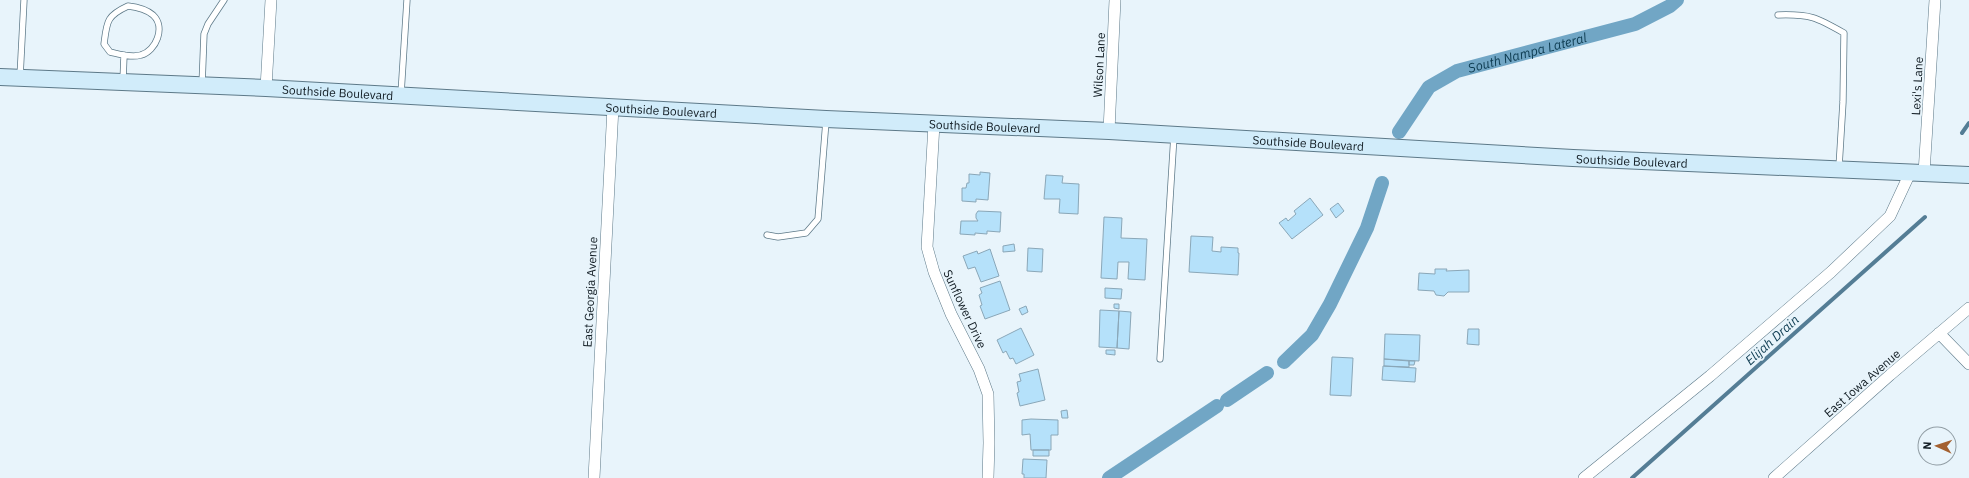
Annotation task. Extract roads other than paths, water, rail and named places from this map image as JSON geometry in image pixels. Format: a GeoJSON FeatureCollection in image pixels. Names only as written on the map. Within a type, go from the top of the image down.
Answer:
{"type":"FeatureCollection","features":[{"type":"Feature","properties":{"kind":"main road","name":"Southside Boulevard"},"geometry":{"type":"LineString","coordinates":[[0,77],[266,88],[826,119],[1174,134],[1573,158],[1969,175]]}},
{"type":"Feature","properties":{"kind":"street"},"geometry":{"type":"LineString","coordinates":[[266,88],[271,0]]}},
{"type":"Feature","properties":{"kind":"street","name":"Wilson Lane"},"geometry":{"type":"LineString","coordinates":[[1109,131],[1115,0]]}},
{"type":"Feature","properties":{"kind":"street","name":"Lexi's Lane"},"geometry":{"type":"LineString","coordinates":[[1917,173],[1934,0]]}},
{"type":"Feature","properties":{"kind":"street","name":"East Georgia Avenue"},"geometry":{"type":"LineString","coordinates":[[594,478],[613,107]]}},
{"type":"Feature","properties":{"kind":"street","name":"Sunflower Drive"},"geometry":{"type":"LineString","coordinates":[[934,124],[927,247],[934,272],[948,307],[979,369],[988,394],[988,478]]}},
{"type":"Feature","properties":{"kind":"street"},"geometry":{"type":"LineString","coordinates":[[1584,478],[1710,376],[1831,272],[1890,216],[1917,173]]}},
{"type":"Feature","properties":{"kind":"street","name":"East Iowa Avenue"},"geometry":{"type":"LineString","coordinates":[[1774,478],[1890,375],[1969,308]]}},
{"type":"Feature","properties":{"kind":"street"},"geometry":{"type":"LineString","coordinates":[[1939,334],[1969,364]]}},
{"type":"Feature","properties":{"kind":"lane"},"geometry":{"type":"LineString","coordinates":[[20,78],[24,0]]}},
{"type":"Feature","properties":{"kind":"lane"},"geometry":{"type":"LineString","coordinates":[[202,85],[204,34],[208,24],[224,0]]}},
{"type":"Feature","properties":{"kind":"lane"},"geometry":{"type":"LineString","coordinates":[[401,96],[407,0]]}},
{"type":"Feature","properties":{"kind":"lane"},"geometry":{"type":"LineString","coordinates":[[128,6],[140,8],[154,16],[159,24],[158,40],[151,49],[141,55],[124,55],[110,52],[104,44],[108,20],[114,13],[128,6]]}},
{"type":"Feature","properties":{"kind":"lane"},"geometry":{"type":"LineString","coordinates":[[1778,15],[1802,14],[1820,19],[1844,33],[1843,102],[1838,170]]}},
{"type":"Feature","properties":{"kind":"lane"},"geometry":{"type":"LineString","coordinates":[[123,82],[124,55]]}},
{"type":"Feature","properties":{"kind":"lane"},"geometry":{"type":"LineString","coordinates":[[767,235],[778,237],[806,233],[818,218],[826,119]]}},
{"type":"Feature","properties":{"kind":"lane"},"geometry":{"type":"LineString","coordinates":[[1160,359],[1174,134]]}},
{"type":"Feature","properties":{"kind":"waterway","name":"South Nampa Lateral"},"geometry":{"type":"LineString","coordinates":[[1399,132],[1429,87],[1457,71],[1635,24],[1670,6],[1677,0]]}},
{"type":"Feature","properties":{"kind":"waterway","name":"Elijah Drain"},"geometry":{"type":"LineString","coordinates":[[1962,133],[1969,123]]}},
{"type":"Feature","properties":{"kind":"waterway","name":"South Nampa Lateral"},"geometry":{"type":"LineString","coordinates":[[1284,362],[1312,335],[1330,304],[1367,228],[1382,183]]}},
{"type":"Feature","properties":{"kind":"waterway","name":"Elijah Drain"},"geometry":{"type":"LineString","coordinates":[[1632,478],[1925,217]]}},
{"type":"Feature","properties":{"kind":"waterway","name":"South Nampa Lateral"},"geometry":{"type":"LineString","coordinates":[[1227,400],[1267,373]]}},
{"type":"Feature","properties":{"kind":"waterway","name":"South Nampa Lateral"},"geometry":{"type":"LineString","coordinates":[[1109,478],[1217,406]]}}]}
